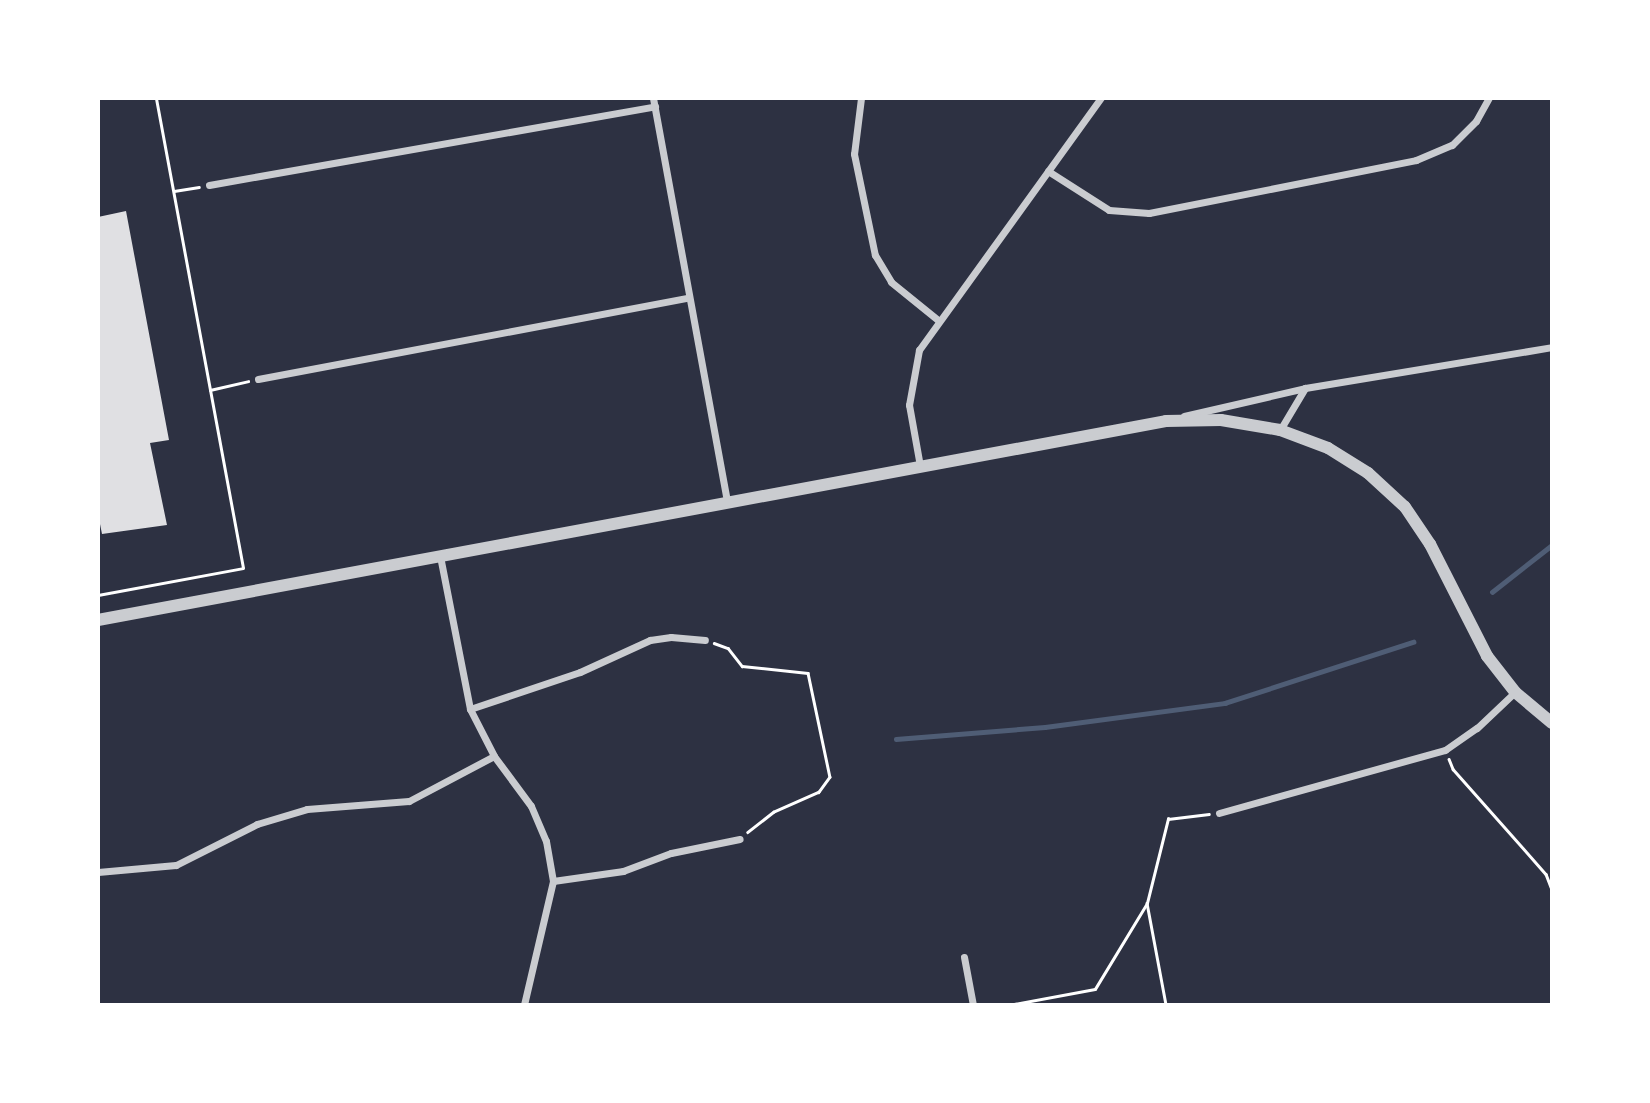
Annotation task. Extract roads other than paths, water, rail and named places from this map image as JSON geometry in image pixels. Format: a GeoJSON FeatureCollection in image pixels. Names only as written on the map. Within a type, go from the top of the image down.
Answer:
{"type":"FeatureCollection","features":[{"type":"Feature","properties":{"kind":"street"},"geometry":{"type":"LineString","coordinates":[[861,98],[854,154],[875,255],[891,282],[937,320]]}},
{"type":"Feature","properties":{"kind":"street"},"geometry":{"type":"LineString","coordinates":[[920,466],[909,385],[919,350],[937,320],[1101,98]]}},
{"type":"Feature","properties":{"kind":"street"},"geometry":{"type":"LineString","coordinates":[[1048,171],[1109,210],[1149,213],[1416,160],[1463,136],[1489,98]]}},
{"type":"Feature","properties":{"kind":"street"},"geometry":{"type":"LineString","coordinates":[[209,185],[654,102],[727,502]]}},
{"type":"Feature","properties":{"kind":"street"},"geometry":{"type":"LineString","coordinates":[[258,379],[688,298]]}},
{"type":"Feature","properties":{"kind":"street"},"geometry":{"type":"LineString","coordinates":[[98,620],[1166,421],[1305,388],[1552,347]]}},
{"type":"Feature","properties":{"kind":"street"},"geometry":{"type":"LineString","coordinates":[[1280,430],[1305,388]]}},
{"type":"Feature","properties":{"kind":"street"},"geometry":{"type":"LineString","coordinates":[[1166,421],[1221,420],[1280,430],[1328,448],[1368,473],[1405,507],[1430,544],[1487,656],[1515,692],[1552,723]]}},
{"type":"Feature","properties":{"kind":"street"},"geometry":{"type":"LineString","coordinates":[[440,555],[470,709],[494,757],[531,806],[545,841],[553,881],[524,1005]]}},
{"type":"Feature","properties":{"kind":"street"},"geometry":{"type":"LineString","coordinates":[[470,709],[580,672],[650,640],[671,637],[705,640]]}},
{"type":"Feature","properties":{"kind":"street"},"geometry":{"type":"LineString","coordinates":[[1219,813],[1445,750],[1477,728],[1515,692]]}},
{"type":"Feature","properties":{"kind":"street"},"geometry":{"type":"LineString","coordinates":[[98,872],[176,864],[257,824],[307,808],[409,801],[494,757]]}},
{"type":"Feature","properties":{"kind":"street"},"geometry":{"type":"LineString","coordinates":[[553,881],[623,871],[671,853],[740,839]]}},
{"type":"Feature","properties":{"kind":"street"},"geometry":{"type":"LineString","coordinates":[[964,957],[973,1005]]}},
{"type":"Feature","properties":{"kind":"waterway"},"geometry":{"type":"LineString","coordinates":[[1492,592],[1552,545]]}},
{"type":"Feature","properties":{"kind":"waterway"},"geometry":{"type":"LineString","coordinates":[[896,739],[1045,727],[1225,703],[1413,642]]}}]}
